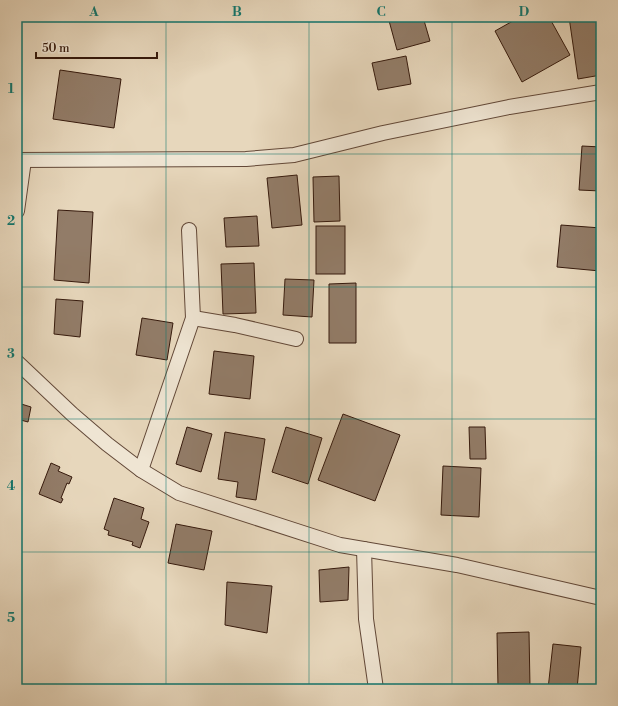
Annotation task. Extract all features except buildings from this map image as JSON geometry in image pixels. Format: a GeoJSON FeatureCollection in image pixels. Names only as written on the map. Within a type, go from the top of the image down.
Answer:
{"type":"FeatureCollection","features":[{"type":"Feature","properties":{"kind":"street"},"geometry":{"type":"LineString","coordinates":[[17,211],[20,160],[246,159],[294,155],[376,134],[509,106],[601,92]]}},
{"type":"Feature","properties":{"kind":"street"},"geometry":{"type":"LineString","coordinates":[[141,470],[193,318],[189,230]]}},
{"type":"Feature","properties":{"kind":"street"},"geometry":{"type":"LineString","coordinates":[[193,318],[235,324],[296,339]]}},
{"type":"Feature","properties":{"kind":"street"},"geometry":{"type":"LineString","coordinates":[[17,362],[78,419],[141,470],[179,493],[340,545],[457,565],[601,598]]}},
{"type":"Feature","properties":{"kind":"street"},"geometry":{"type":"LineString","coordinates":[[364,549],[366,619],[376,689]]}}]}
